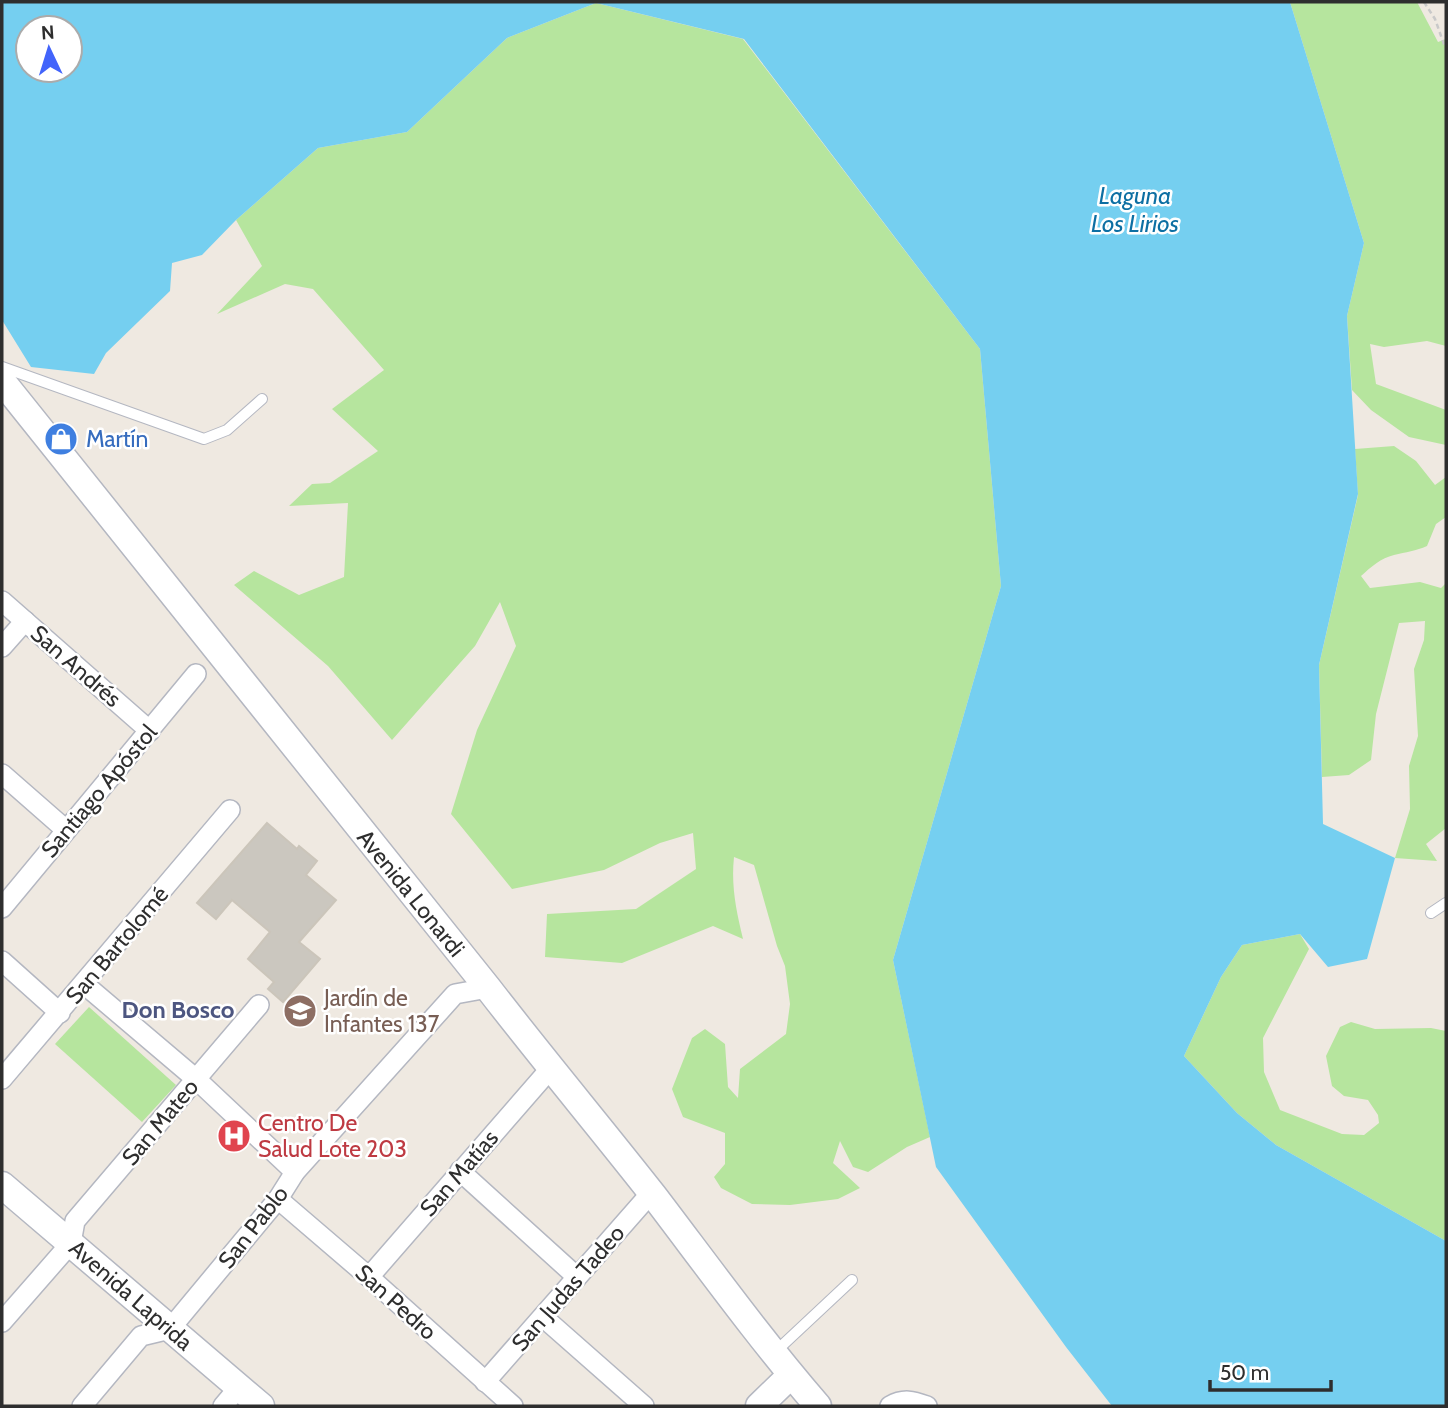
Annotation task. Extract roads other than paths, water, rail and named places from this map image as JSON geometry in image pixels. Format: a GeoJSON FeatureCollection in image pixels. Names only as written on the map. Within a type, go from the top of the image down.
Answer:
{"type":"FeatureCollection","features":[{"type":"Feature","properties":{"kind":"street","name":"Avenida Lonardi"},"geometry":{"type":"LineString","coordinates":[[2,381],[488,988],[818,1406]]}},
{"type":"Feature","properties":{"kind":"street","name":"San Andrés"},"geometry":{"type":"LineString","coordinates":[[2,601],[150,731]]}},
{"type":"Feature","properties":{"kind":"street"},"geometry":{"type":"LineString","coordinates":[[2,647],[25,621]]}},
{"type":"Feature","properties":{"kind":"street","name":"Santiago Apóstol"},"geometry":{"type":"LineString","coordinates":[[2,908],[196,674]]}},
{"type":"Feature","properties":{"kind":"street"},"geometry":{"type":"LineString","coordinates":[[2,774],[66,830]]}},
{"type":"Feature","properties":{"kind":"street","name":"San Bartolomé"},"geometry":{"type":"LineString","coordinates":[[2,1079],[230,810]]}},
{"type":"Feature","properties":{"kind":"street"},"geometry":{"type":"LineString","coordinates":[[2,961],[60,1013]]}},
{"type":"Feature","properties":{"kind":"street"},"geometry":{"type":"LineString","coordinates":[[85,984],[197,1079],[295,1172]]}},
{"type":"Feature","properties":{"kind":"street","name":"San Pablo"},"geometry":{"type":"LineString","coordinates":[[170,1328],[278,1199],[295,1172],[455,994],[488,988]]}},
{"type":"Feature","properties":{"kind":"street","name":"San Mateo"},"geometry":{"type":"LineString","coordinates":[[2,1322],[71,1243],[75,1221],[259,1005]]}},
{"type":"Feature","properties":{"kind":"street","name":"San Matías"},"geometry":{"type":"LineString","coordinates":[[369,1277],[550,1069]]}},
{"type":"Feature","properties":{"kind":"street"},"geometry":{"type":"LineString","coordinates":[[460,1171],[577,1277]]}},
{"type":"Feature","properties":{"kind":"street","name":"Avenida Laprida"},"geometry":{"type":"LineString","coordinates":[[2,1185],[170,1328],[231,1397],[261,1406]]}},
{"type":"Feature","properties":{"kind":"street","name":"San Judas Tadeo"},"geometry":{"type":"LineString","coordinates":[[485,1382],[651,1193]]}},
{"type":"Feature","properties":{"kind":"street","name":"San Pedro"},"geometry":{"type":"LineString","coordinates":[[278,1199],[513,1406]]}},
{"type":"Feature","properties":{"kind":"street"},"geometry":{"type":"LineString","coordinates":[[543,1317],[644,1406]]}},
{"type":"Feature","properties":{"kind":"street"},"geometry":{"type":"LineString","coordinates":[[82,1406],[141,1336],[170,1328]]}},
{"type":"Feature","properties":{"kind":"street"},"geometry":{"type":"LineString","coordinates":[[759,1406],[791,1375]]}},
{"type":"Feature","properties":{"kind":"street"},"geometry":{"type":"LineString","coordinates":[[890,1406],[909,1400],[927,1406]]}},
{"type":"Feature","properties":{"kind":"lane"},"geometry":{"type":"LineString","coordinates":[[2,367],[204,439],[227,430],[262,399]]}},
{"type":"Feature","properties":{"kind":"lane"},"geometry":{"type":"LineString","coordinates":[[1431,913],[1446,903]]}},
{"type":"Feature","properties":{"kind":"lane"},"geometry":{"type":"LineString","coordinates":[[774,1353],[852,1280]]}},
{"type":"Feature","properties":{"kind":"water","name":"Laguna Los Lirios"},"geometry":{"type":"Polygon","coordinates":[[[2,2],[1290,2],[1364,243],[1347,316],[1358,494],[1319,665],[1323,824],[1395,858],[1367,959],[1328,967],[1300,934],[1242,945],[1221,977],[1184,1056],[1237,1113],[1276,1145],[1446,1241],[1446,1406],[1112,1406],[936,1167],[893,960],[1001,586],[980,349],[744,39],[596,3],[507,38],[407,132],[318,148],[236,220],[202,255],[172,263],[170,291],[106,353],[94,374],[31,367],[2,320],[2,2]]]}},
{"type":"Feature","properties":{"kind":"place","name":"Martín"},"geometry":{"type":"Point","coordinates":[61,439]}},
{"type":"Feature","properties":{"kind":"place","name":"Jardín de Infantes 137"},"geometry":{"type":"Point","coordinates":[300,1011]}},
{"type":"Feature","properties":{"kind":"place","name":"Centro De Salud Lote 203"},"geometry":{"type":"Point","coordinates":[234,1136]}},
{"type":"Feature","properties":{"kind":"district","name":"Don Bosco"},"geometry":{"type":"Point","coordinates":[178,1010]}}]}
